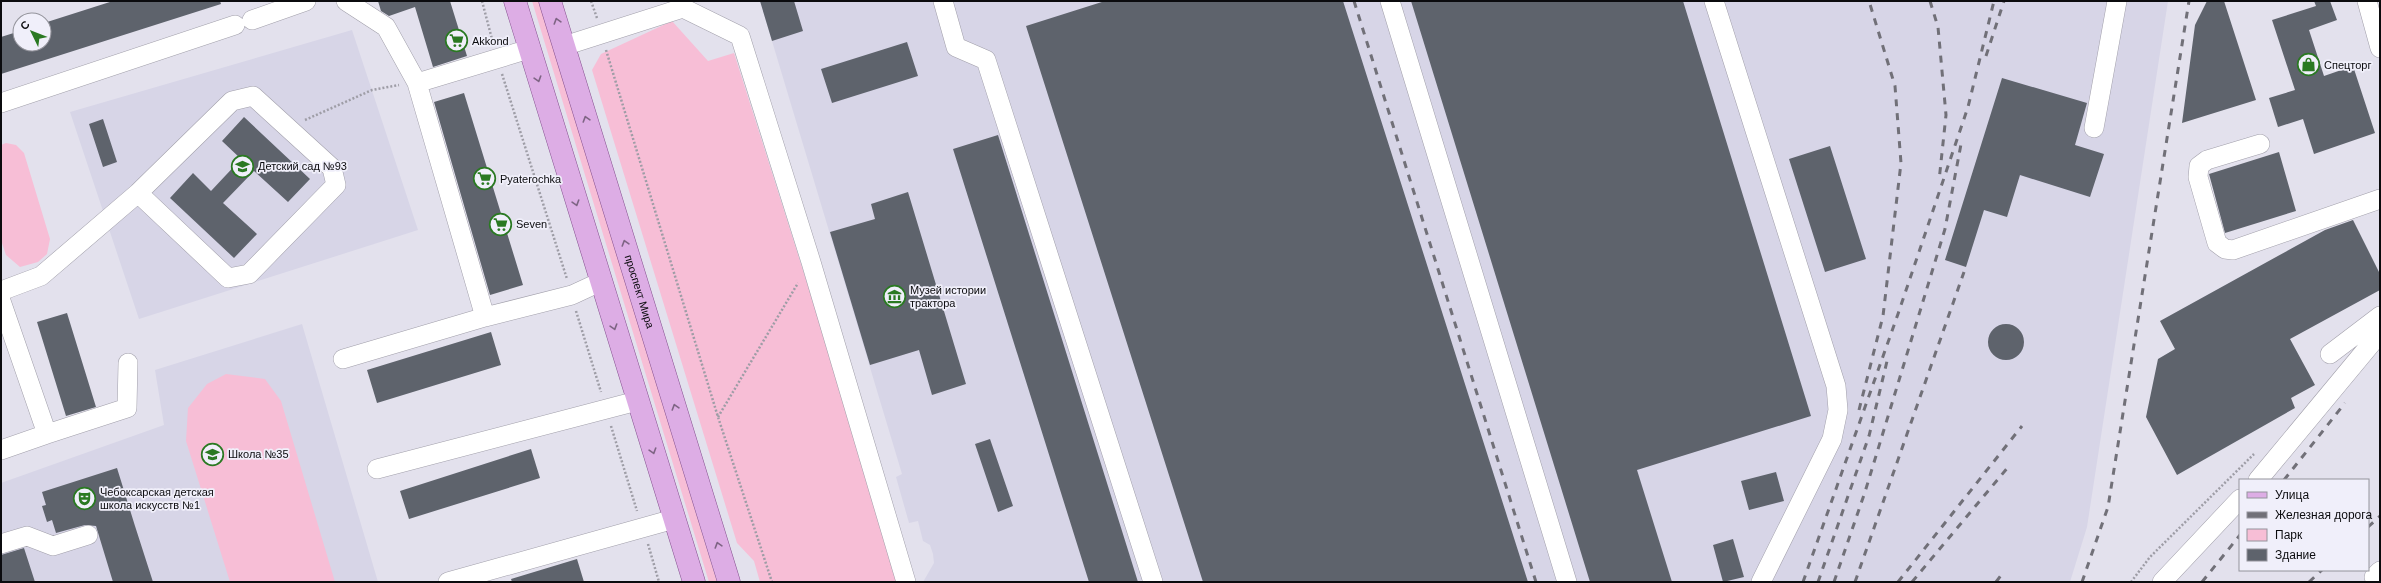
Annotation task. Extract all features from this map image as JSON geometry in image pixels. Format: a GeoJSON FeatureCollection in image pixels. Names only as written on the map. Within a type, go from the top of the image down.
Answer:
{"type":"FeatureCollection","features":[{"type":"Feature","properties":{"kind":"main road"},"geometry":{"type":"LineString","coordinates":[[515,1],[600,282],[694,582]]}},
{"type":"Feature","properties":{"kind":"main road","name":"проспект Мира"},"geometry":{"type":"LineString","coordinates":[[550,1],[729,582]]}},
{"type":"Feature","properties":{"kind":"street"},"geometry":{"type":"LineString","coordinates":[[1,103],[306,1]]}},
{"type":"Feature","properties":{"kind":"street"},"geometry":{"type":"LineString","coordinates":[[346,1],[386,27],[417,83],[485,317]]}},
{"type":"Feature","properties":{"kind":"street"},"geometry":{"type":"LineString","coordinates":[[943,1],[956,47],[986,60],[1153,582]]}},
{"type":"Feature","properties":{"kind":"street"},"geometry":{"type":"LineString","coordinates":[[1390,1],[1567,582]]}},
{"type":"Feature","properties":{"kind":"street"},"geometry":{"type":"LineString","coordinates":[[1714,1],[1836,386],[1838,410],[1832,439],[1761,582]]}},
{"type":"Feature","properties":{"kind":"street"},"geometry":{"type":"LineString","coordinates":[[2094,128],[2117,1]]}},
{"type":"Feature","properties":{"kind":"street"},"geometry":{"type":"LineString","coordinates":[[2367,1],[2380,48]]}},
{"type":"Feature","properties":{"kind":"street"},"geometry":{"type":"LineString","coordinates":[[564,46],[682,4],[740,36],[811,262],[906,582]]}},
{"type":"Feature","properties":{"kind":"street"},"geometry":{"type":"LineString","coordinates":[[417,83],[529,49]]}},
{"type":"Feature","properties":{"kind":"street"},"geometry":{"type":"LineString","coordinates":[[1,291],[41,276],[138,193],[232,101],[253,96],[332,168],[336,185],[249,274],[228,278],[138,193]]}},
{"type":"Feature","properties":{"kind":"street"},"geometry":{"type":"LineString","coordinates":[[2260,144],[2207,160],[2199,166],[2198,177],[2217,243],[2225,249],[2233,250],[2380,199]]}},
{"type":"Feature","properties":{"kind":"street"},"geometry":{"type":"LineString","coordinates":[[343,359],[485,317],[572,295],[600,282]]}},
{"type":"Feature","properties":{"kind":"street"},"geometry":{"type":"LineString","coordinates":[[1,301],[47,434]]}},
{"type":"Feature","properties":{"kind":"street"},"geometry":{"type":"LineString","coordinates":[[2330,354],[2380,316]]}},
{"type":"Feature","properties":{"kind":"street"},"geometry":{"type":"LineString","coordinates":[[2259,479],[2380,333]]}},
{"type":"Feature","properties":{"kind":"street"},"geometry":{"type":"LineString","coordinates":[[1,450],[127,408],[128,363]]}},
{"type":"Feature","properties":{"kind":"street"},"geometry":{"type":"LineString","coordinates":[[377,470],[637,401]]}},
{"type":"Feature","properties":{"kind":"street"},"geometry":{"type":"LineString","coordinates":[[2162,582],[2239,500]]}},
{"type":"Feature","properties":{"kind":"street"},"geometry":{"type":"LineString","coordinates":[[448,582],[674,519]]}},
{"type":"Feature","properties":{"kind":"street"},"geometry":{"type":"LineString","coordinates":[[1,544],[27,536],[53,546],[88,535]]}},
{"type":"Feature","properties":{"kind":"path"},"geometry":{"type":"LineString","coordinates":[[482,1],[494,45]]}},
{"type":"Feature","properties":{"kind":"path"},"geometry":{"type":"LineString","coordinates":[[591,1],[598,24]]}},
{"type":"Feature","properties":{"kind":"path"},"geometry":{"type":"LineString","coordinates":[[604,43],[718,417],[772,582]]}},
{"type":"Feature","properties":{"kind":"path"},"geometry":{"type":"LineString","coordinates":[[500,68],[568,282]]}},
{"type":"Feature","properties":{"kind":"path"},"geometry":{"type":"LineString","coordinates":[[288,128],[372,90],[417,83]]}},
{"type":"Feature","properties":{"kind":"path"},"geometry":{"type":"LineString","coordinates":[[718,417],[811,262]]}},
{"type":"Feature","properties":{"kind":"path"},"geometry":{"type":"LineString","coordinates":[[575,308],[602,397]]}},
{"type":"Feature","properties":{"kind":"path"},"geometry":{"type":"LineString","coordinates":[[610,422],[639,516]]}},
{"type":"Feature","properties":{"kind":"path"},"geometry":{"type":"LineString","coordinates":[[2131,582],[2150,557],[2256,453]]}},
{"type":"Feature","properties":{"kind":"path"},"geometry":{"type":"LineString","coordinates":[[647,540],[659,582]]}},
{"type":"Feature","properties":{"kind":"shaded area"},"geometry":{"type":"Polygon","coordinates":[[[760,1],[2168,1],[2087,527],[2070,582],[923,582],[934,563],[933,554],[930,545],[923,541],[918,521],[909,523],[896,477],[902,474],[760,1]]]}},
{"type":"Feature","properties":{"kind":"shaded area","name":"Детский сад №93"},"geometry":{"type":"Polygon","coordinates":[[[352,30],[418,230],[139,319],[70,112],[352,30]]]}},
{"type":"Feature","properties":{"kind":"shaded area","name":"Школа №35"},"geometry":{"type":"Polygon","coordinates":[[[302,324],[378,582],[1,582],[1,483],[164,425],[155,370],[302,324]]]}},
{"type":"Feature","properties":{"kind":"green space"},"geometry":{"type":"Polygon","coordinates":[[[532,1],[540,1],[717,582],[709,582],[532,1]]]}},
{"type":"Feature","properties":{"kind":"green space"},"geometry":{"type":"Polygon","coordinates":[[[672,21],[708,61],[734,53],[902,582],[760,582],[754,561],[737,543],[592,70],[601,54],[672,21]]]}},
{"type":"Feature","properties":{"kind":"green space"},"geometry":{"type":"Polygon","coordinates":[[[6,143],[16,145],[24,153],[50,239],[47,254],[38,262],[20,267],[6,255],[1,240],[1,145],[6,143]]]}},
{"type":"Feature","properties":{"kind":"green space"},"geometry":{"type":"Polygon","coordinates":[[[226,374],[265,379],[281,401],[335,582],[230,582],[186,441],[188,408],[207,384],[226,374]]]}},
{"type":"Feature","properties":{"kind":"building"},"geometry":{"type":"Polygon","coordinates":[[[113,1],[220,1],[221,4],[1,74],[1,37],[12,34],[12,52],[52,52],[52,20],[113,1]]]}},
{"type":"Feature","properties":{"kind":"building"},"geometry":{"type":"Polygon","coordinates":[[[378,1],[450,1],[467,56],[433,67],[415,7],[389,16],[381,11],[378,1]]]}},
{"type":"Feature","properties":{"kind":"building"},"geometry":{"type":"Polygon","coordinates":[[[760,1],[794,1],[803,31],[772,41],[760,1]]]}},
{"type":"Feature","properties":{"kind":"building"},"geometry":{"type":"Polygon","coordinates":[[[1105,1],[1343,1],[1528,582],[1203,582],[1026,26],[1105,1]]]}},
{"type":"Feature","properties":{"kind":"building"},"geometry":{"type":"Polygon","coordinates":[[[1411,1],[1683,1],[1811,416],[1637,470],[1672,582],[1590,582],[1411,1]]]}},
{"type":"Feature","properties":{"kind":"building"},"geometry":{"type":"Polygon","coordinates":[[[2207,1],[2224,1],[2256,100],[2182,123],[2195,25],[2207,1]]]}},
{"type":"Feature","properties":{"kind":"building"},"geometry":{"type":"Polygon","coordinates":[[[2314,1],[2330,1],[2337,20],[2309,30],[2324,76],[2353,66],[2375,133],[2314,154],[2303,119],[2278,127],[2269,98],[2295,90],[2272,20],[2316,6],[2314,1]]]}},
{"type":"Feature","properties":{"kind":"building"},"geometry":{"type":"Polygon","coordinates":[[[907,42],[918,76],[832,103],[821,69],[907,42]]]}},
{"type":"Feature","properties":{"kind":"building"},"geometry":{"type":"Polygon","coordinates":[[[2002,78],[2087,103],[2075,145],[2104,154],[2090,197],[2020,175],[2007,217],[1984,210],[1966,267],[1945,260],[2002,78]]]}},
{"type":"Feature","properties":{"kind":"building"},"geometry":{"type":"Polygon","coordinates":[[[464,93],[523,285],[490,295],[434,102],[464,93]]]}},
{"type":"Feature","properties":{"kind":"building"},"geometry":{"type":"Polygon","coordinates":[[[244,117],[310,179],[288,202],[254,171],[223,203],[257,234],[234,258],[170,198],[193,173],[211,191],[241,159],[222,141],[244,117]]]}},
{"type":"Feature","properties":{"kind":"building"},"geometry":{"type":"Polygon","coordinates":[[[103,119],[117,162],[103,167],[89,124],[103,119]]]}},
{"type":"Feature","properties":{"kind":"building"},"geometry":{"type":"Polygon","coordinates":[[[998,135],[1138,582],[1089,582],[953,149],[998,135]]]}},
{"type":"Feature","properties":{"kind":"building"},"geometry":{"type":"Polygon","coordinates":[[[1830,146],[1866,259],[1825,272],[1789,159],[1830,146]]]}},
{"type":"Feature","properties":{"kind":"building"},"geometry":{"type":"Polygon","coordinates":[[[2279,152],[2296,211],[2225,233],[2209,174],[2279,152]]]}},
{"type":"Feature","properties":{"kind":"building","name":"Музей истории трактора"},"geometry":{"type":"Polygon","coordinates":[[[908,192],[966,384],[932,395],[919,350],[870,365],[830,232],[875,219],[871,204],[908,192]]]}},
{"type":"Feature","properties":{"kind":"building"},"geometry":{"type":"Polygon","coordinates":[[[2353,220],[2380,274],[2380,290],[2290,339],[2315,385],[2291,398],[2295,408],[2177,475],[2146,417],[2158,359],[2175,349],[2160,321],[2325,230],[2353,220]]]}},
{"type":"Feature","properties":{"kind":"building"},"geometry":{"type":"Polygon","coordinates":[[[67,313],[96,407],[66,416],[37,322],[67,313]]]}},
{"type":"Feature","properties":{"kind":"building"},"geometry":{"type":"Polygon","coordinates":[[[2010,324],[2019,329],[2023,335],[2023,349],[2019,355],[2010,360],[2002,360],[1993,355],[1989,349],[1988,338],[1993,329],[1999,325],[2010,324]]]}},
{"type":"Feature","properties":{"kind":"building"},"geometry":{"type":"Polygon","coordinates":[[[491,332],[501,365],[377,403],[367,370],[491,332]]]}},
{"type":"Feature","properties":{"kind":"building"},"geometry":{"type":"Polygon","coordinates":[[[990,439],[1013,506],[998,512],[975,444],[990,439]]]}},
{"type":"Feature","properties":{"kind":"building"},"geometry":{"type":"Polygon","coordinates":[[[531,449],[540,478],[409,519],[400,491],[531,449]]]}},
{"type":"Feature","properties":{"kind":"building","name":"Чебоксарская детская школа искусств №1"},"geometry":{"type":"Polygon","coordinates":[[[117,468],[153,582],[113,582],[96,526],[85,525],[56,533],[52,520],[47,522],[42,506],[46,505],[42,492],[117,468]]]}},
{"type":"Feature","properties":{"kind":"building"},"geometry":{"type":"Polygon","coordinates":[[[1776,472],[1784,501],[1749,510],[1741,481],[1776,472]]]}},
{"type":"Feature","properties":{"kind":"building"},"geometry":{"type":"Polygon","coordinates":[[[1733,539],[1744,577],[1723,582],[1713,545],[1733,539]]]}},
{"type":"Feature","properties":{"kind":"building"},"geometry":{"type":"Polygon","coordinates":[[[24,548],[35,582],[1,582],[1,555],[24,548]]]}},
{"type":"Feature","properties":{"kind":"building"},"geometry":{"type":"Polygon","coordinates":[[[577,559],[584,582],[512,582],[511,579],[577,559]]]}},
{"type":"Feature","properties":{"kind":"railway"},"geometry":{"type":"LineString","coordinates":[[1354,1],[1536,582]]}},
{"type":"Feature","properties":{"kind":"railway"},"geometry":{"type":"LineString","coordinates":[[1859,410],[1883,316],[1901,163],[1895,86],[1869,1]]}},
{"type":"Feature","properties":{"kind":"railway"},"geometry":{"type":"LineString","coordinates":[[1930,1],[1938,27],[1946,115],[1939,181]]}},
{"type":"Feature","properties":{"kind":"railway"},"geometry":{"type":"LineString","coordinates":[[1803,582],[1898,314],[1968,107],[1994,1]]}},
{"type":"Feature","properties":{"kind":"railway"},"geometry":{"type":"LineString","coordinates":[[1986,56],[2004,1]]}},
{"type":"Feature","properties":{"kind":"railway"},"geometry":{"type":"LineString","coordinates":[[2082,582],[2108,507],[2189,1]]}},
{"type":"Feature","properties":{"kind":"railway"},"geometry":{"type":"LineString","coordinates":[[1834,582],[1865,492],[1945,229],[1962,139]]}},
{"type":"Feature","properties":{"kind":"railway"},"geometry":{"type":"LineString","coordinates":[[1855,582],[1964,272]]}},
{"type":"Feature","properties":{"kind":"railway"},"geometry":{"type":"LineString","coordinates":[[1818,582],[1869,436],[1888,357]]}},
{"type":"Feature","properties":{"kind":"railway"},"geometry":{"type":"LineString","coordinates":[[2285,479],[2345,403]]}},
{"type":"Feature","properties":{"kind":"railway"},"geometry":{"type":"LineString","coordinates":[[1898,582],[2022,426]]}},
{"type":"Feature","properties":{"kind":"railway"},"geometry":{"type":"LineString","coordinates":[[1912,582],[2009,466]]}},
{"type":"Feature","properties":{"kind":"railway"},"geometry":{"type":"LineString","coordinates":[[2369,526],[2380,516]]}},
{"type":"Feature","properties":{"kind":"railway"},"geometry":{"type":"LineString","coordinates":[[2202,582],[2239,536]]}},
{"type":"Feature","properties":{"kind":"railway"},"geometry":{"type":"LineString","coordinates":[[2309,582],[2321,571]]}},
{"type":"Feature","properties":{"kind":"railway"},"geometry":{"type":"LineString","coordinates":[[1996,582],[2002,574]]}},
{"type":"Feature","properties":{"kind":"place","name":"Akkond"},"geometry":{"type":"Point","coordinates":[457,41]}},
{"type":"Feature","properties":{"kind":"place","name":"Спецторг"},"geometry":{"type":"Point","coordinates":[2309,65]}},
{"type":"Feature","properties":{"kind":"place","name":"Детский сад №93"},"geometry":{"type":"Point","coordinates":[242,166]}},
{"type":"Feature","properties":{"kind":"place","name":"Pyaterochka"},"geometry":{"type":"Point","coordinates":[485,179]}},
{"type":"Feature","properties":{"kind":"place","name":"Seven"},"geometry":{"type":"Point","coordinates":[501,224]}},
{"type":"Feature","properties":{"kind":"place","name":"Музей истории трактора"},"geometry":{"type":"Point","coordinates":[894,296]}},
{"type":"Feature","properties":{"kind":"place","name":"Школа №35"},"geometry":{"type":"Point","coordinates":[212,454]}},
{"type":"Feature","properties":{"kind":"place","name":"Чебоксарская детская школа искусств №1"},"geometry":{"type":"Point","coordinates":[85,498]}}]}
